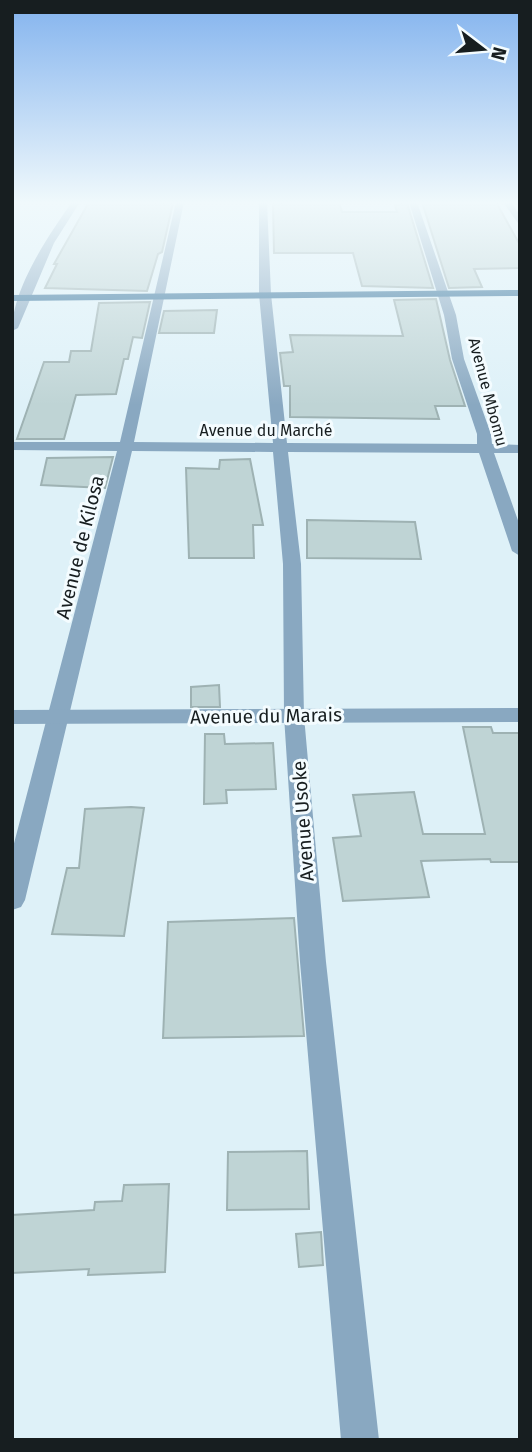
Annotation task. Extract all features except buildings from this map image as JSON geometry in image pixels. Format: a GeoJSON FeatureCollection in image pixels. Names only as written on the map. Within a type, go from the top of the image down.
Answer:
{"type":"FeatureCollection","features":[{"type":"Feature","properties":{"kind":"main road"},"geometry":{"type":"LineString","coordinates":[[12,298],[520,293]]}},
{"type":"Feature","properties":{"kind":"street"},"geometry":{"type":"LineString","coordinates":[[12,328],[38,270]]}},
{"type":"Feature","properties":{"kind":"street","name":"Avenue de Kilosa"},"geometry":{"type":"LineString","coordinates":[[12,900],[126,446],[165,270]]}},
{"type":"Feature","properties":{"kind":"street","name":"Avenue Usoke"},"geometry":{"type":"LineString","coordinates":[[264,270],[292,564],[295,716],[313,962],[360,1440]]}},
{"type":"Feature","properties":{"kind":"street","name":"Avenue Mbomu"},"geometry":{"type":"LineString","coordinates":[[435,270],[450,315],[458,359],[484,434],[485,449],[520,551]]}},
{"type":"Feature","properties":{"kind":"street","name":"Avenue du Marché"},"geometry":{"type":"LineString","coordinates":[[12,446],[520,449]]}},
{"type":"Feature","properties":{"kind":"street","name":"Avenue du Marais"},"geometry":{"type":"LineString","coordinates":[[12,717],[520,715]]}}]}
